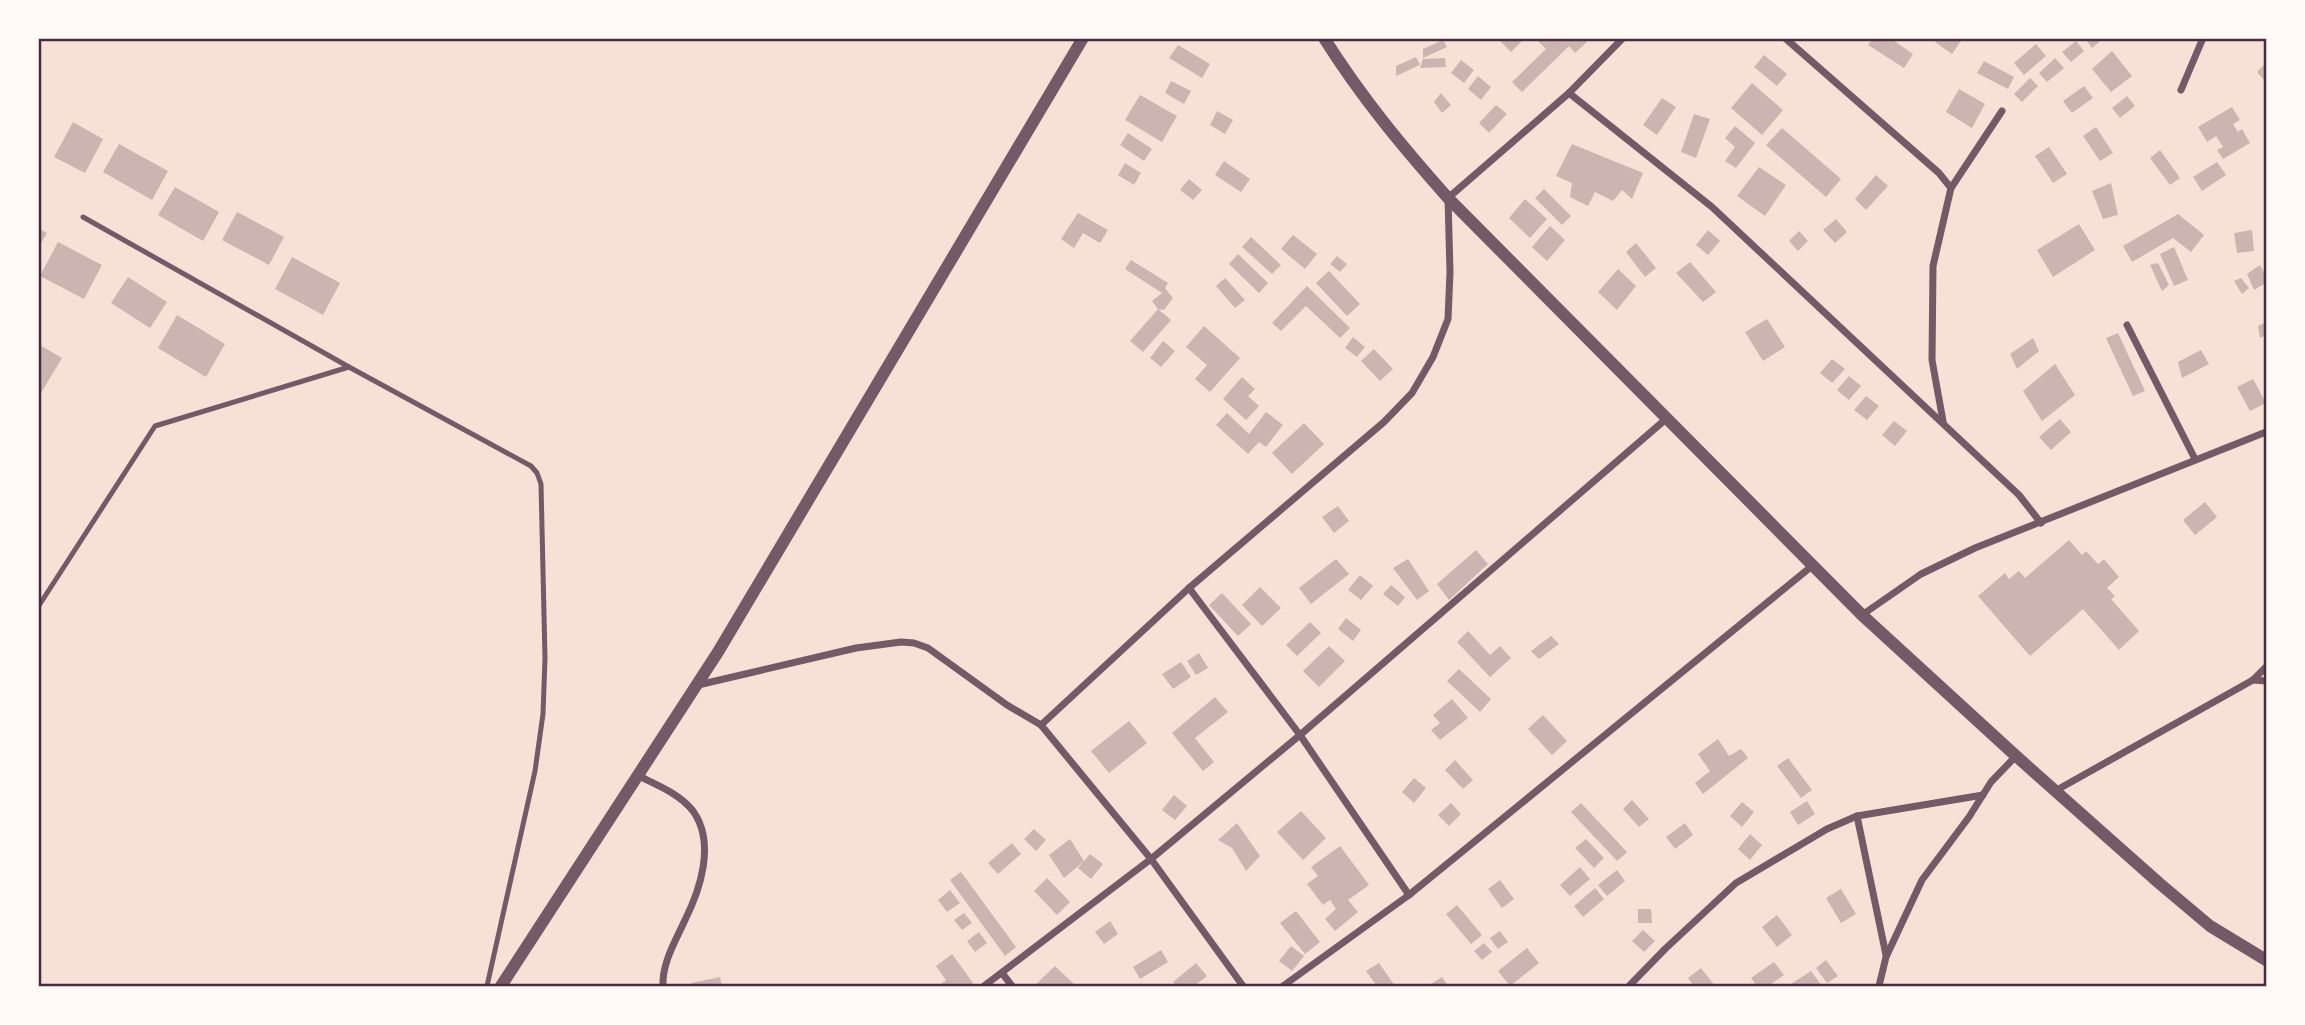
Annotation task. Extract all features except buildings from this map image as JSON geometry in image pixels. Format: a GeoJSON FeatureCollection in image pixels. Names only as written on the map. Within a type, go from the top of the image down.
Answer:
{"type":"FeatureCollection","features":[{"type":"Feature","properties":{"kind":"street"},"geometry":{"type":"LineString","coordinates":[[501,986],[697,685],[1083,38]]}},
{"type":"Feature","properties":{"kind":"street"},"geometry":{"type":"LineString","coordinates":[[1324,38],[1358,91],[1448,198],[1812,566],[2015,756],[2210,926],[2266,960]]}},
{"type":"Feature","properties":{"kind":"street"},"geometry":{"type":"LineString","coordinates":[[1448,198],[1569,93],[1623,38]]}},
{"type":"Feature","properties":{"kind":"street"},"geometry":{"type":"LineString","coordinates":[[1785,38],[1939,173],[1951,188]]}},
{"type":"Feature","properties":{"kind":"street"},"geometry":{"type":"LineString","coordinates":[[2180,90],[2203,38]]}},
{"type":"Feature","properties":{"kind":"street"},"geometry":{"type":"LineString","coordinates":[[1569,93],[1712,207],[1943,422],[2019,495],[2041,523]]}},
{"type":"Feature","properties":{"kind":"street"},"geometry":{"type":"LineString","coordinates":[[1943,422],[1931,360],[1933,266],[1951,188],[2002,111]]}},
{"type":"Feature","properties":{"kind":"street"},"geometry":{"type":"LineString","coordinates":[[1041,725],[1189,588],[1384,422],[1412,393],[1433,357],[1448,319],[1448,198]]}},
{"type":"Feature","properties":{"kind":"street"},"geometry":{"type":"LineString","coordinates":[[2127,324],[2195,459]]}},
{"type":"Feature","properties":{"kind":"street"},"geometry":{"type":"LineString","coordinates":[[984,986],[1152,859],[1666,419]]}},
{"type":"Feature","properties":{"kind":"street"},"geometry":{"type":"LineString","coordinates":[[1863,615],[1921,574],[1975,548],[2266,432]]}},
{"type":"Feature","properties":{"kind":"street"},"geometry":{"type":"LineString","coordinates":[[1283,986],[1409,895],[1812,566]]}},
{"type":"Feature","properties":{"kind":"street"},"geometry":{"type":"LineString","coordinates":[[1189,588],[1300,735],[1409,895]]}},
{"type":"Feature","properties":{"kind":"street"},"geometry":{"type":"LineString","coordinates":[[697,685],[856,648],[901,642],[928,648],[1007,705],[1041,725],[1152,859],[1243,986]]}},
{"type":"Feature","properties":{"kind":"street"},"geometry":{"type":"LineString","coordinates":[[2055,791],[2253,680],[2266,667]]}},
{"type":"Feature","properties":{"kind":"street"},"geometry":{"type":"LineString","coordinates":[[2253,680],[2266,681]]}},
{"type":"Feature","properties":{"kind":"street"},"geometry":{"type":"LineString","coordinates":[[1879,986],[1886,957],[1922,880],[1969,817],[1991,782],[2015,756]]}},
{"type":"Feature","properties":{"kind":"street"},"geometry":{"type":"LineString","coordinates":[[639,776],[673,793],[693,811],[701,827],[704,846],[703,873],[696,898],[671,948],[662,973],[663,986]]}},
{"type":"Feature","properties":{"kind":"street"},"geometry":{"type":"LineString","coordinates":[[1629,986],[1736,883],[1827,829],[1857,816],[1983,795]]}},
{"type":"Feature","properties":{"kind":"street"},"geometry":{"type":"LineString","coordinates":[[1857,816],[1886,957]]}},
{"type":"Feature","properties":{"kind":"street"},"geometry":{"type":"LineString","coordinates":[[1002,973],[1012,986]]}},
{"type":"Feature","properties":{"kind":"lane"},"geometry":{"type":"LineString","coordinates":[[83,216],[349,367],[531,466],[537,473],[541,484],[545,658],[543,715],[535,771],[487,986]]}},
{"type":"Feature","properties":{"kind":"lane"},"geometry":{"type":"LineString","coordinates":[[38,607],[155,426],[349,367]]}}]}
